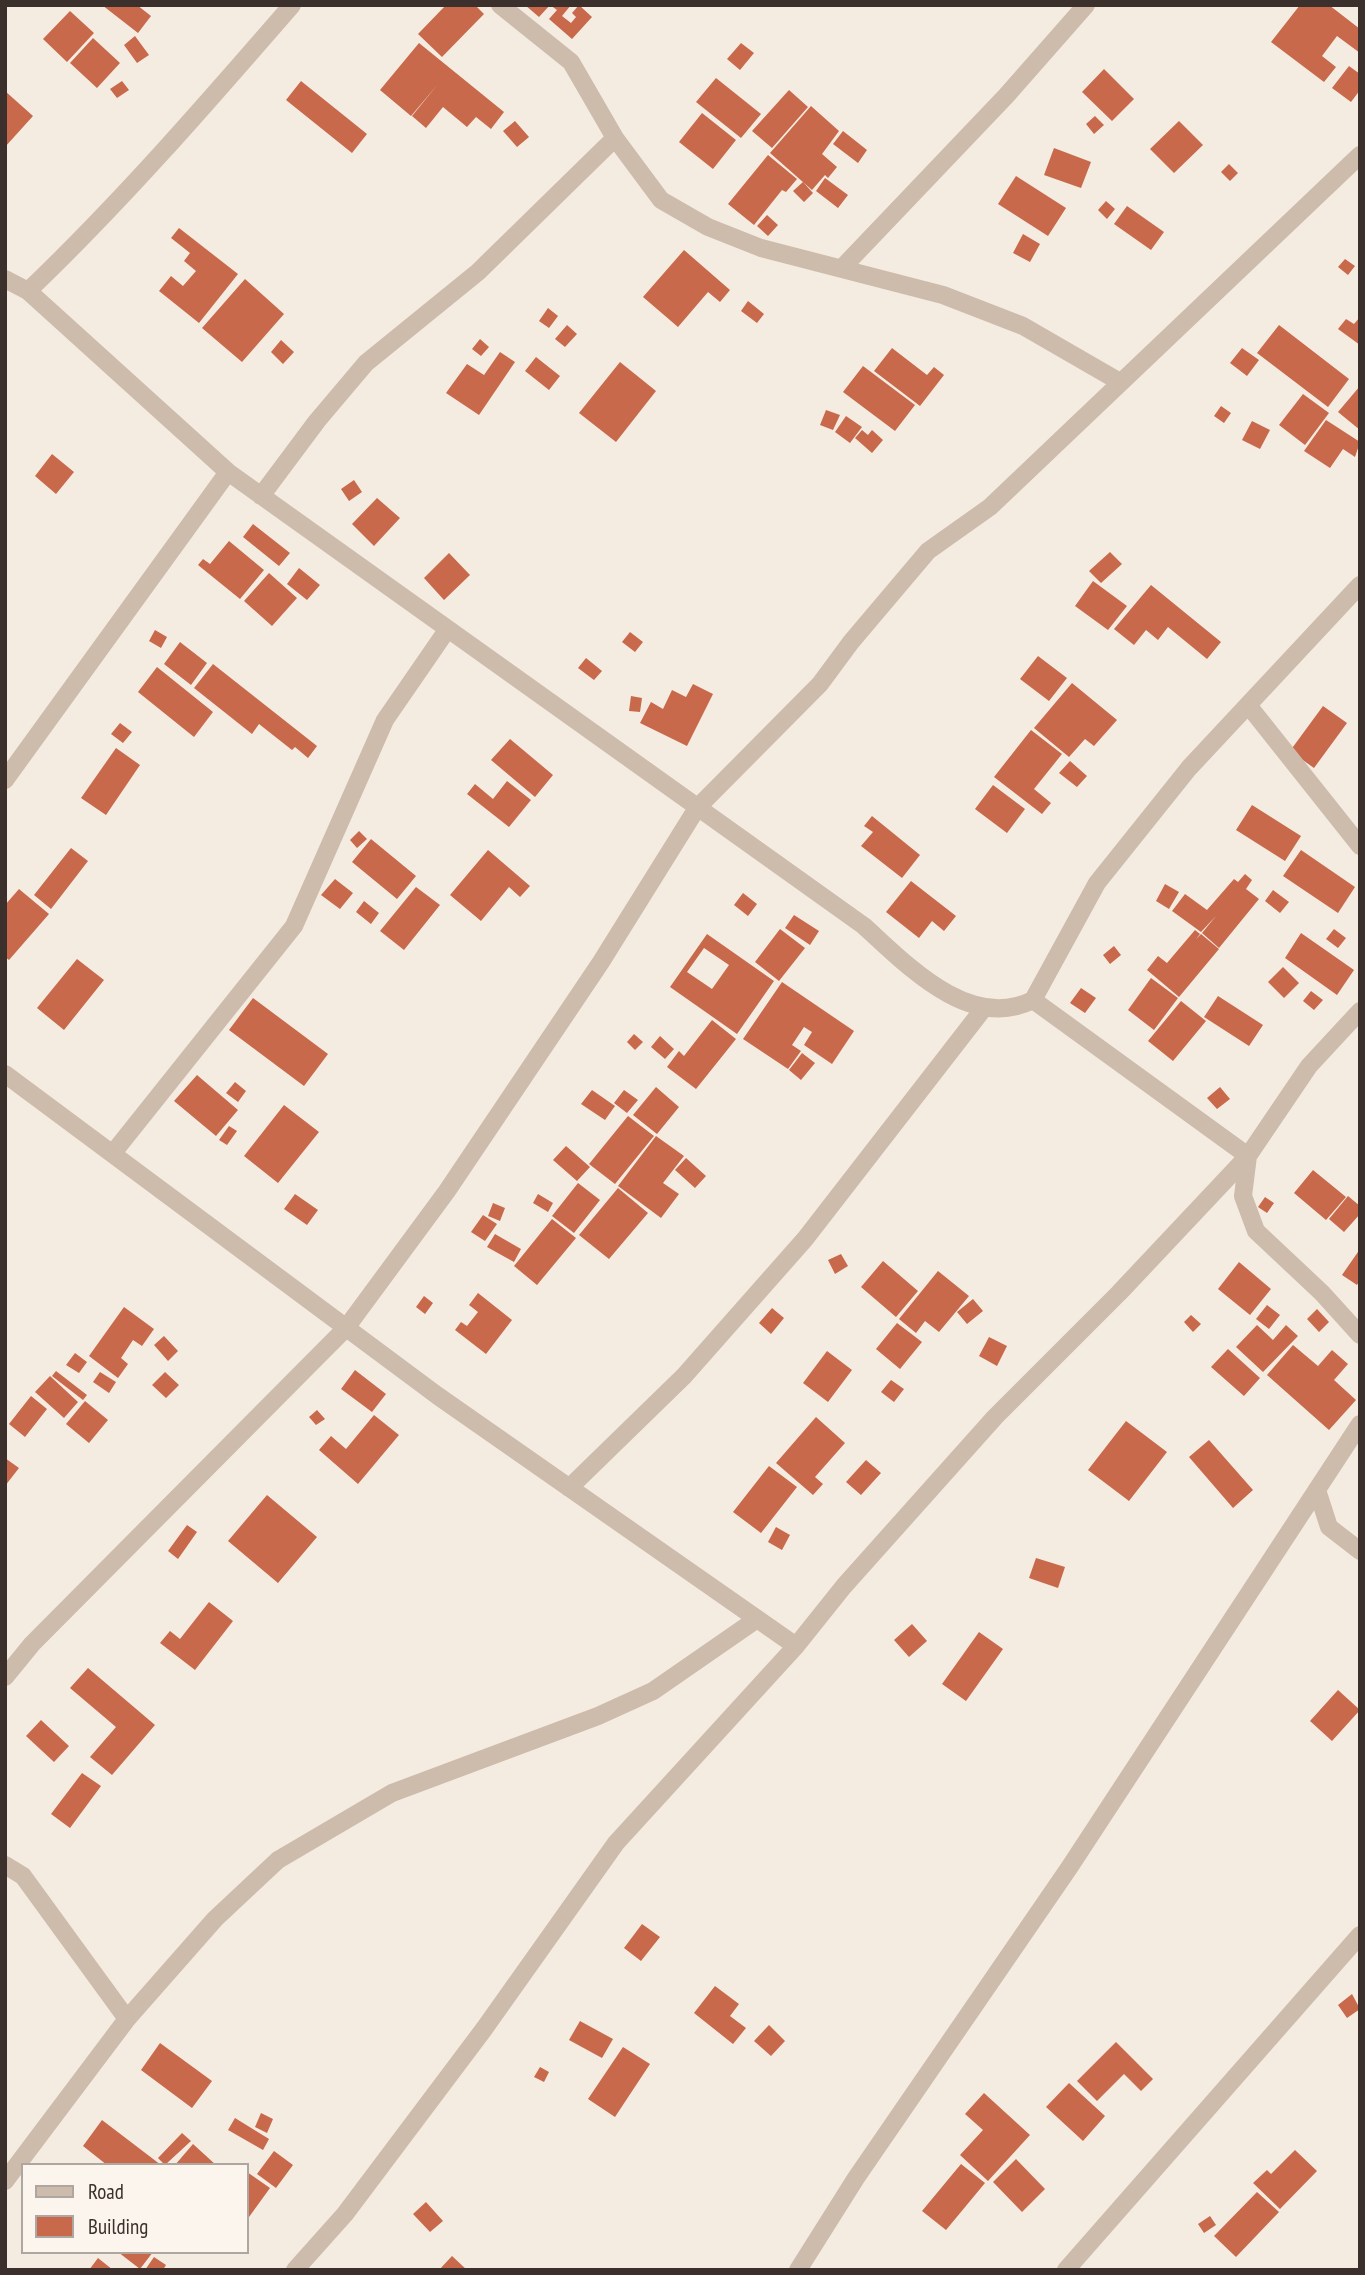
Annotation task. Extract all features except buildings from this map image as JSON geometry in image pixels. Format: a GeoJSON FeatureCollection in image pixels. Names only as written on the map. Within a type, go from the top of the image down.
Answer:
{"type":"FeatureCollection","features":[{"type":"Feature","properties":{"kind":"street"},"geometry":{"type":"LineString","coordinates":[[28,291],[101,219],[292,5]]}},
{"type":"Feature","properties":{"kind":"street"},"geometry":{"type":"LineString","coordinates":[[500,5],[571,62],[615,138],[661,200],[761,248],[943,295],[1023,326],[1120,382]]}},
{"type":"Feature","properties":{"kind":"street"},"geometry":{"type":"LineString","coordinates":[[842,268],[1006,96],[1086,5]]}},
{"type":"Feature","properties":{"kind":"street"},"geometry":{"type":"LineString","coordinates":[[261,496],[317,421],[366,363],[478,272],[615,138]]}},
{"type":"Feature","properties":{"kind":"street"},"geometry":{"type":"LineString","coordinates":[[5,1677],[32,1644],[346,1328],[454,1179],[601,962],[697,807],[820,684],[850,642],[928,551],[990,507],[1360,155]]}},
{"type":"Feature","properties":{"kind":"street"},"geometry":{"type":"LineString","coordinates":[[5,279],[28,291],[228,472],[864,926],[914,971],[952,996],[984,1008],[1017,1008],[1033,1000],[1097,883],[1189,768],[1360,584]]}},
{"type":"Feature","properties":{"kind":"street"},"geometry":{"type":"LineString","coordinates":[[5,780],[228,472]]}},
{"type":"Feature","properties":{"kind":"street"},"geometry":{"type":"LineString","coordinates":[[113,1153],[294,926],[385,720],[447,630]]}},
{"type":"Feature","properties":{"kind":"street"},"geometry":{"type":"LineString","coordinates":[[1248,705],[1360,846]]}},
{"type":"Feature","properties":{"kind":"street"},"geometry":{"type":"LineString","coordinates":[[1033,1000],[1248,1156]]}},
{"type":"Feature","properties":{"kind":"street"},"geometry":{"type":"LineString","coordinates":[[569,1488],[684,1376],[805,1240],[984,1008]]}},
{"type":"Feature","properties":{"kind":"street"},"geometry":{"type":"LineString","coordinates":[[295,2270],[353,2203],[484,2029],[616,1843],[796,1646],[844,1586],[995,1417],[1119,1293],[1248,1156],[1309,1066],[1360,1011]]}},
{"type":"Feature","properties":{"kind":"street"},"geometry":{"type":"LineString","coordinates":[[5,1074],[346,1328],[796,1646]]}},
{"type":"Feature","properties":{"kind":"street"},"geometry":{"type":"LineString","coordinates":[[1248,1156],[1243,1196],[1256,1231],[1322,1293],[1360,1335]]}},
{"type":"Feature","properties":{"kind":"street"},"geometry":{"type":"LineString","coordinates":[[797,2270],[856,2178],[1069,1868],[1360,1424]]}},
{"type":"Feature","properties":{"kind":"street"},"geometry":{"type":"LineString","coordinates":[[1317,1490],[1329,1527],[1360,1551]]}},
{"type":"Feature","properties":{"kind":"street"},"geometry":{"type":"LineString","coordinates":[[5,2180],[127,2019],[215,1919],[278,1860],[392,1793],[598,1716],[653,1691],[757,1619]]}},
{"type":"Feature","properties":{"kind":"street"},"geometry":{"type":"LineString","coordinates":[[5,1866],[23,1876],[127,2019]]}},
{"type":"Feature","properties":{"kind":"street"},"geometry":{"type":"LineString","coordinates":[[1066,2270],[1360,1935]]}}]}
